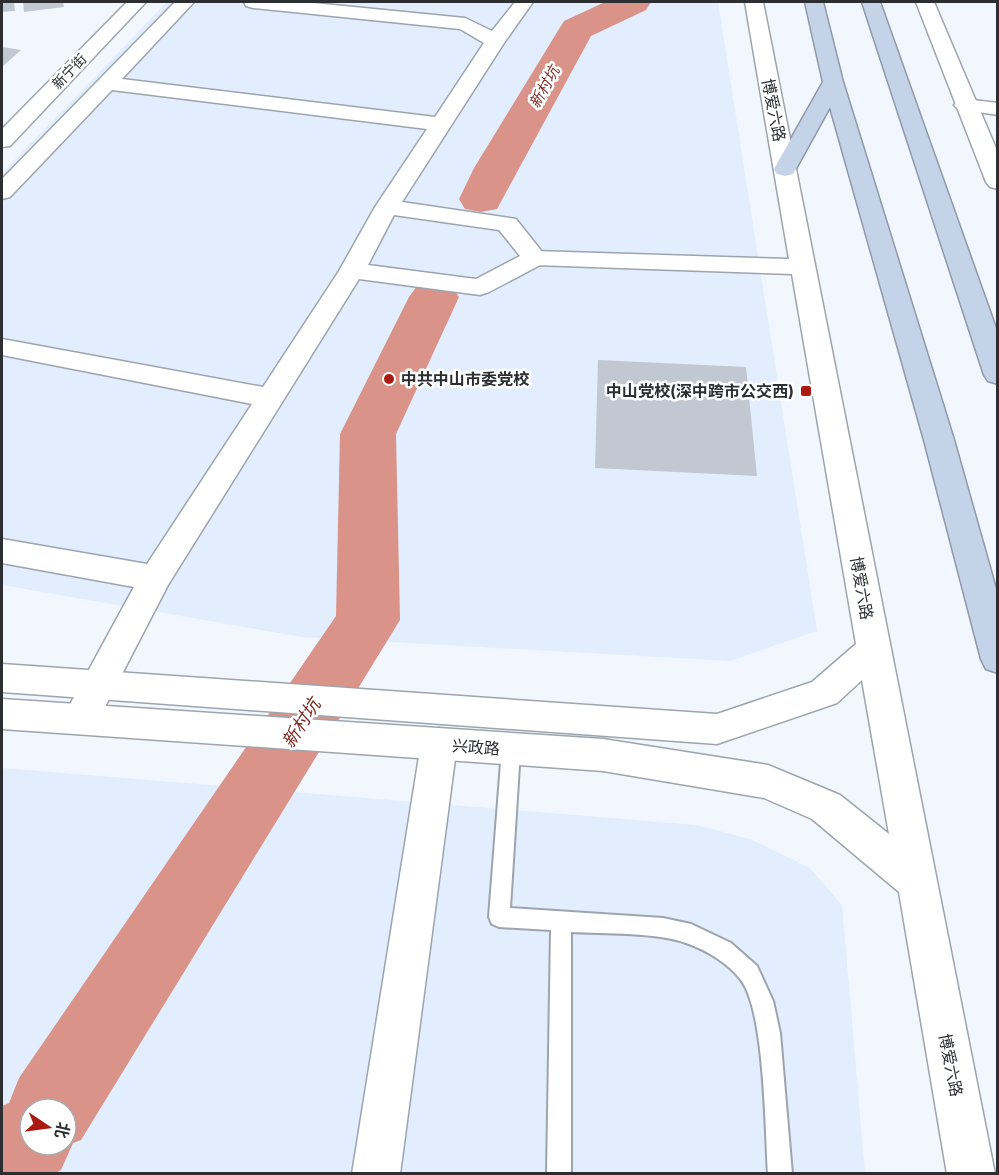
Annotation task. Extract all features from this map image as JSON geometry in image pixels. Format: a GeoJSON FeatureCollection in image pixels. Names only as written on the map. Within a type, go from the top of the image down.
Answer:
{"type":"FeatureCollection","features":[{"type":"Feature","properties":{"kind":"highway"},"geometry":{"type":"LineString","coordinates":[[814,2],[833,82],[939,440],[998,659]]}},
{"type":"Feature","properties":{"kind":"highway"},"geometry":{"type":"LineString","coordinates":[[871,2],[998,375]]}},
{"type":"Feature","properties":{"kind":"highway"},"geometry":{"type":"LineString","coordinates":[[785,169],[833,82]]}},
{"type":"Feature","properties":{"kind":"street"},"geometry":{"type":"LineString","coordinates":[[2,121],[121,2]]}},
{"type":"Feature","properties":{"kind":"street","name":"新宁街"},"geometry":{"type":"LineString","coordinates":[[2,141],[137,2]]}},
{"type":"Feature","properties":{"kind":"street"},"geometry":{"type":"LineString","coordinates":[[2,192],[185,2]]}},
{"type":"Feature","properties":{"kind":"street"},"geometry":{"type":"LineString","coordinates":[[253,2],[344,6],[465,24],[495,41]]}},
{"type":"Feature","properties":{"kind":"street"},"geometry":{"type":"LineString","coordinates":[[80,719],[155,578],[352,271],[387,207],[440,124],[524,2]]}},
{"type":"Feature","properties":{"kind":"street","name":"博爱六路"},"geometry":{"type":"LineString","coordinates":[[754,2],[971,1173]]}},
{"type":"Feature","properties":{"kind":"street"},"geometry":{"type":"LineString","coordinates":[[925,2],[998,182]]}},
{"type":"Feature","properties":{"kind":"street"},"geometry":{"type":"LineString","coordinates":[[106,83],[440,124]]}},
{"type":"Feature","properties":{"kind":"street"},"geometry":{"type":"LineString","coordinates":[[965,105],[998,109]]}},
{"type":"Feature","properties":{"kind":"street"},"geometry":{"type":"LineString","coordinates":[[387,207],[507,224],[535,258]]}},
{"type":"Feature","properties":{"kind":"street"},"geometry":{"type":"LineString","coordinates":[[352,271],[480,287],[535,258],[803,267]]}},
{"type":"Feature","properties":{"kind":"street"},"geometry":{"type":"LineString","coordinates":[[2,347],[269,398]]}},
{"type":"Feature","properties":{"kind":"street"},"geometry":{"type":"LineString","coordinates":[[2,551],[155,578]]}},
{"type":"Feature","properties":{"kind":"street","name":"兴政路"},"geometry":{"type":"LineString","coordinates":[[2,714],[150,724],[717,729],[824,693],[873,649]]}},
{"type":"Feature","properties":{"kind":"street","name":"兴政路"},"geometry":{"type":"LineString","coordinates":[[2,678],[175,691],[448,728],[511,750],[603,755],[768,782],[826,807],[916,882]]}},
{"type":"Feature","properties":{"kind":"street"},"geometry":{"type":"LineString","coordinates":[[376,1173],[448,728]]}},
{"type":"Feature","properties":{"kind":"lane"},"geometry":{"type":"LineString","coordinates":[[511,750],[500,917],[663,927],[691,934],[724,950],[749,973],[762,1001],[768,1033],[780,1173]]}},
{"type":"Feature","properties":{"kind":"lane"},"geometry":{"type":"LineString","coordinates":[[559,1173],[561,922]]}},
{"type":"Feature","properties":{"kind":"shaded area","name":"中共中山市委党校"},"geometry":{"type":"Polygon","coordinates":[[[167,2],[718,2],[817,631],[730,661],[302,637],[2,585],[2,173],[167,2]]]}},
{"type":"Feature","properties":{"kind":"shaded area"},"geometry":{"type":"Polygon","coordinates":[[[2,768],[696,825],[750,839],[810,868],[842,905],[865,1173],[2,1173],[2,768]]]}},
{"type":"Feature","properties":{"kind":"building"},"geometry":{"type":"Polygon","coordinates":[[[2,2],[14,2],[15,11],[2,12],[2,2]]]}},
{"type":"Feature","properties":{"kind":"building"},"geometry":{"type":"Polygon","coordinates":[[[23,2],[63,2],[64,7],[24,12],[23,2]]]}},
{"type":"Feature","properties":{"kind":"building"},"geometry":{"type":"Polygon","coordinates":[[[2,47],[21,50],[2,67],[2,47]]]}},
{"type":"Feature","properties":{"kind":"building"},"geometry":{"type":"Polygon","coordinates":[[[598,360],[746,367],[757,476],[595,468],[598,360]]]}},
{"type":"Feature","properties":{"kind":"waterway","name":"新村坑"},"geometry":{"type":"LineString","coordinates":[[481,199],[496,168],[577,29],[633,2]]}},
{"type":"Feature","properties":{"kind":"waterway","name":"新村坑"},"geometry":{"type":"LineString","coordinates":[[58,1097],[368,620],[368,434],[434,297]]}},
{"type":"Feature","properties":{"kind":"waterway","name":"新村坑"},"geometry":{"type":"LineString","coordinates":[[2,1150],[18,1144]]}},
{"type":"Feature","properties":{"kind":"place","name":"中共中山市委党校"},"geometry":{"type":"Point","coordinates":[389,379]}},
{"type":"Feature","properties":{"kind":"place","name":"中山党校(深中跨市公交西)"},"geometry":{"type":"Point","coordinates":[806,391]}}]}
